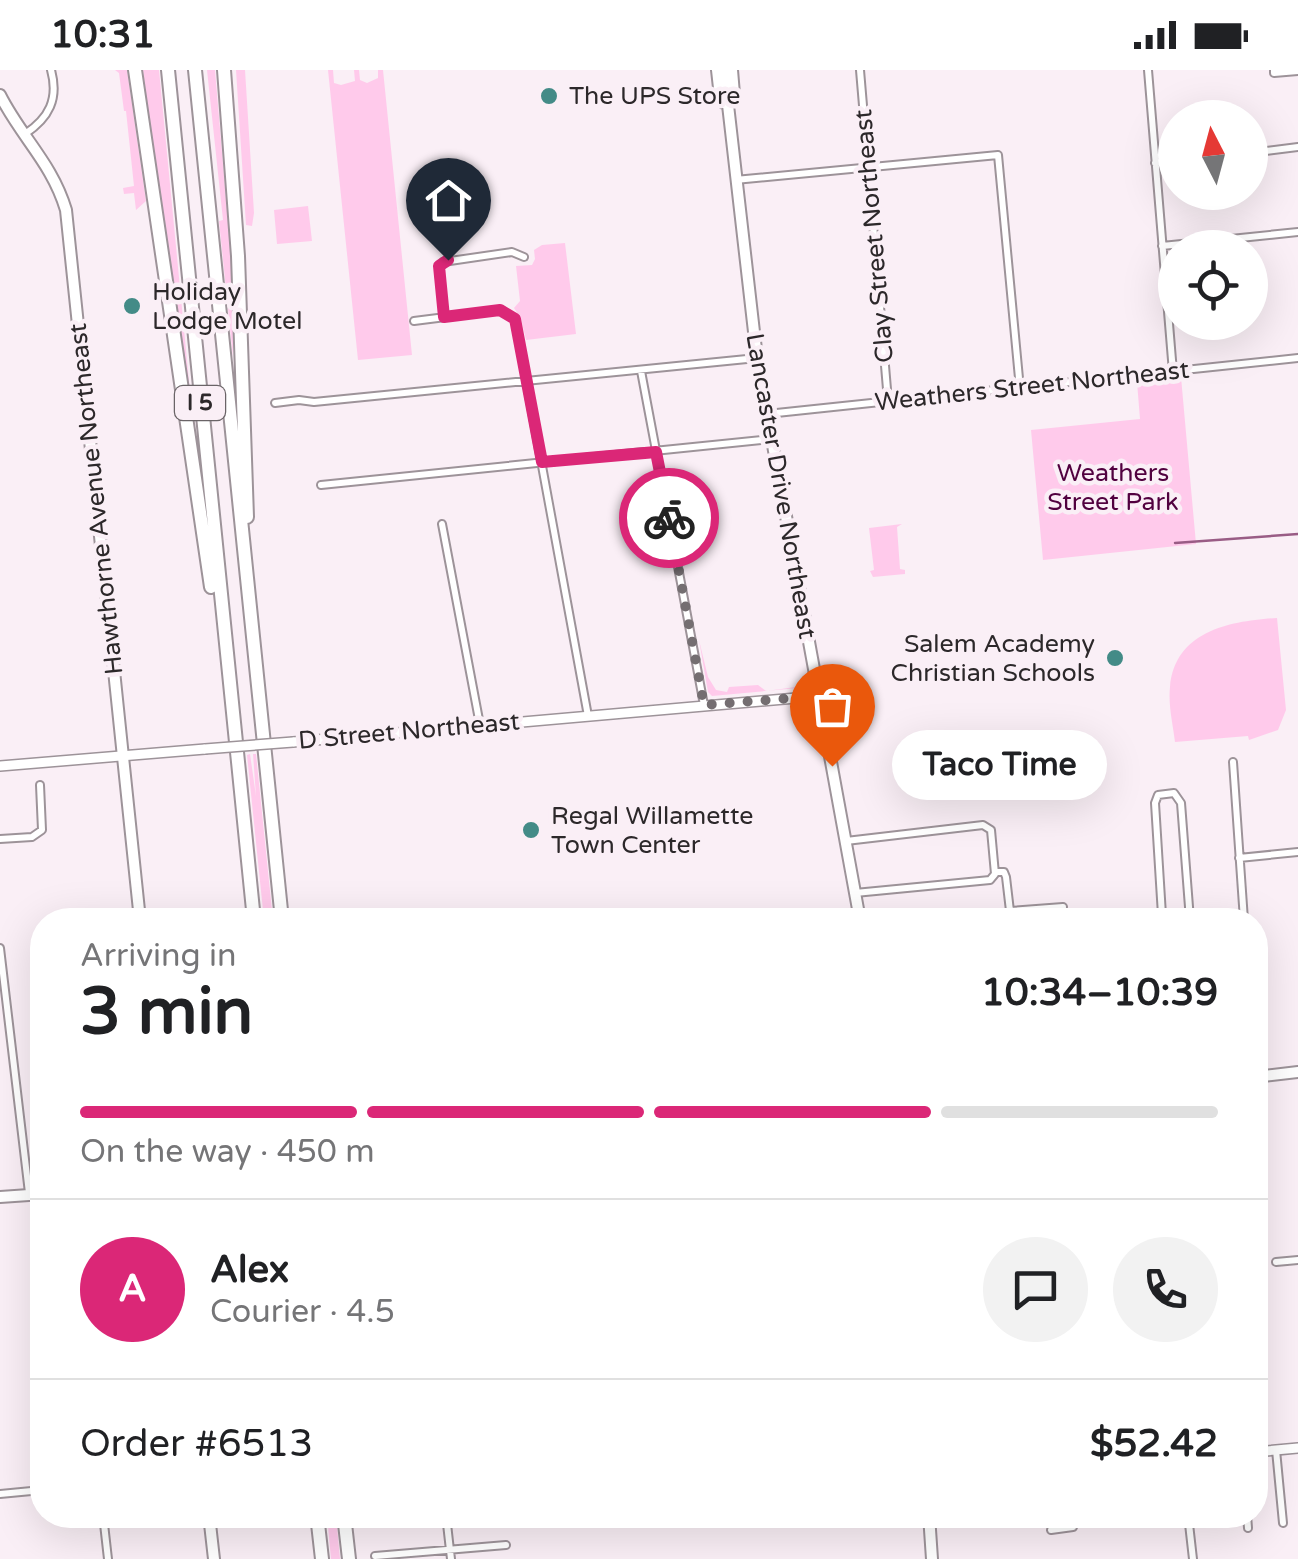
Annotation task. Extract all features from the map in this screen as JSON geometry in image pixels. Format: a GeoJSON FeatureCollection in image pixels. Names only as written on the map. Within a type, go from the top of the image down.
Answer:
{"type":"FeatureCollection","features":[{"type":"Feature","properties":{"kind":"highway","name":"I 5"},"geometry":{"type":"LineString","coordinates":[[168,70],[253,908]]}},
{"type":"Feature","properties":{"kind":"highway","name":"I 5"},"geometry":{"type":"LineString","coordinates":[[195,70],[281,908]]}},
{"type":"Feature","properties":{"kind":"highway"},"geometry":{"type":"LineString","coordinates":[[225,74],[241,310],[247,504],[244,562]]}},
{"type":"Feature","properties":{"kind":"highway","name":"I 5"},"geometry":{"type":"LineString","coordinates":[[138,75],[219,648],[234,718]]}},
{"type":"Feature","properties":{"kind":"highway"},"geometry":{"type":"LineString","coordinates":[[318,1528],[322,1559]]}},
{"type":"Feature","properties":{"kind":"highway"},"geometry":{"type":"LineString","coordinates":[[345,1528],[349,1559]]}},
{"type":"Feature","properties":{"kind":"main road","name":"Lancaster Drive Northeast"},"geometry":{"type":"LineString","coordinates":[[724,70],[720,96],[728,109],[757,358],[858,908]]}},
{"type":"Feature","properties":{"kind":"main road","name":"Hawthorne Avenue Northeast"},"geometry":{"type":"LineString","coordinates":[[0,96],[49,166],[63,198],[68,225],[139,908]]}},
{"type":"Feature","properties":{"kind":"main road"},"geometry":{"type":"LineString","coordinates":[[1268,1076],[1298,1072]]}},
{"type":"Feature","properties":{"kind":"main road"},"geometry":{"type":"LineString","coordinates":[[0,1197],[30,1194]]}},
{"type":"Feature","properties":{"kind":"main road"},"geometry":{"type":"LineString","coordinates":[[210,1528],[214,1559]]}},
{"type":"Feature","properties":{"kind":"main road"},"geometry":{"type":"LineString","coordinates":[[930,1528],[932,1559]]}},
{"type":"Feature","properties":{"kind":"street"},"geometry":{"type":"LineString","coordinates":[[25,134],[51,109],[51,70]]}},
{"type":"Feature","properties":{"kind":"street","name":"Clay Street Northeast"},"geometry":{"type":"LineString","coordinates":[[860,70],[888,401]]}},
{"type":"Feature","properties":{"kind":"street"},"geometry":{"type":"LineString","coordinates":[[1148,70],[1161,230]]}},
{"type":"Feature","properties":{"kind":"street"},"geometry":{"type":"LineString","coordinates":[[1274,70],[1274,74],[1298,71]]}},
{"type":"Feature","properties":{"kind":"street"},"geometry":{"type":"LineString","coordinates":[[1268,151],[1298,148]]}},
{"type":"Feature","properties":{"kind":"street"},"geometry":{"type":"LineString","coordinates":[[735,180],[998,155],[1020,389]]}},
{"type":"Feature","properties":{"kind":"street"},"geometry":{"type":"LineString","coordinates":[[1268,235],[1298,232]]}},
{"type":"Feature","properties":{"kind":"street"},"geometry":{"type":"LineString","coordinates":[[444,317],[439,270],[443,262],[510,252],[524,258]]}},
{"type":"Feature","properties":{"kind":"street"},"geometry":{"type":"LineString","coordinates":[[414,321],[496,310],[513,315],[588,716]]}},
{"type":"Feature","properties":{"kind":"street"},"geometry":{"type":"LineString","coordinates":[[1170,340],[1173,372]]}},
{"type":"Feature","properties":{"kind":"street"},"geometry":{"type":"LineString","coordinates":[[275,403],[757,358]]}},
{"type":"Feature","properties":{"kind":"street","name":"Weathers Street Northeast"},"geometry":{"type":"LineString","coordinates":[[767,414],[1298,358]]}},
{"type":"Feature","properties":{"kind":"street"},"geometry":{"type":"LineString","coordinates":[[641,371],[704,705]]}},
{"type":"Feature","properties":{"kind":"street"},"geometry":{"type":"LineString","coordinates":[[321,485],[771,439]]}},
{"type":"Feature","properties":{"kind":"street"},"geometry":{"type":"LineString","coordinates":[[442,524],[480,725]]}},
{"type":"Feature","properties":{"kind":"street","name":"D Street Northeast"},"geometry":{"type":"LineString","coordinates":[[0,766],[819,696]]}},
{"type":"Feature","properties":{"kind":"street"},"geometry":{"type":"LineString","coordinates":[[1233,762],[1243,908]]}},
{"type":"Feature","properties":{"kind":"street"},"geometry":{"type":"LineString","coordinates":[[0,840],[32,837],[42,830],[40,785]]}},
{"type":"Feature","properties":{"kind":"street"},"geometry":{"type":"LineString","coordinates":[[1159,908],[1155,803],[1162,794],[1178,795],[1181,803],[1189,908]]}},
{"type":"Feature","properties":{"kind":"street"},"geometry":{"type":"LineString","coordinates":[[846,841],[988,826],[994,875]]}},
{"type":"Feature","properties":{"kind":"street"},"geometry":{"type":"LineString","coordinates":[[1239,858],[1298,852]]}},
{"type":"Feature","properties":{"kind":"street"},"geometry":{"type":"LineString","coordinates":[[856,894],[1004,872],[1010,908]]}},
{"type":"Feature","properties":{"kind":"street"},"geometry":{"type":"LineString","coordinates":[[1045,908],[1063,907]]}},
{"type":"Feature","properties":{"kind":"street"},"geometry":{"type":"LineString","coordinates":[[0,948],[30,1194]]}},
{"type":"Feature","properties":{"kind":"street"},"geometry":{"type":"LineString","coordinates":[[1276,1262],[1298,1260]]}},
{"type":"Feature","properties":{"kind":"street"},"geometry":{"type":"LineString","coordinates":[[1268,1451],[1298,1448]]}},
{"type":"Feature","properties":{"kind":"street"},"geometry":{"type":"LineString","coordinates":[[1276,1450],[1284,1523]]}},
{"type":"Feature","properties":{"kind":"street"},"geometry":{"type":"LineString","coordinates":[[0,1494],[30,1491]]}},
{"type":"Feature","properties":{"kind":"street"},"geometry":{"type":"LineString","coordinates":[[104,1528],[108,1559]]}},
{"type":"Feature","properties":{"kind":"street"},"geometry":{"type":"LineString","coordinates":[[447,1528],[451,1559]]}},
{"type":"Feature","properties":{"kind":"street"},"geometry":{"type":"LineString","coordinates":[[1051,1530],[1066,1528]]}},
{"type":"Feature","properties":{"kind":"street"},"geometry":{"type":"LineString","coordinates":[[1189,1528],[1193,1559]]}},
{"type":"Feature","properties":{"kind":"street"},"geometry":{"type":"LineString","coordinates":[[375,1556],[506,1545]]}},
{"type":"Feature","properties":{"kind":"green space"},"geometry":{"type":"Polygon","coordinates":[[[115,70],[127,70],[146,201],[136,210],[134,193],[124,194],[123,188],[134,186],[126,111],[119,73],[115,70]]]}},
{"type":"Feature","properties":{"kind":"green space"},"geometry":{"type":"Polygon","coordinates":[[[143,70],[159,70],[191,402],[149,124],[143,70]]]}},
{"type":"Feature","properties":{"kind":"green space"},"geometry":{"type":"Polygon","coordinates":[[[207,70],[215,70],[233,282],[233,357],[219,221],[223,220],[207,70]]]}},
{"type":"Feature","properties":{"kind":"green space"},"geometry":{"type":"Polygon","coordinates":[[[236,70],[245,70],[252,226],[246,225],[236,70]]]}},
{"type":"Feature","properties":{"kind":"green space"},"geometry":{"type":"Polygon","coordinates":[[[328,70],[333,70],[334,83],[341,85],[355,81],[354,70],[359,70],[360,80],[367,83],[378,78],[378,70],[383,70],[412,355],[358,360],[328,70]]]}},
{"type":"Feature","properties":{"kind":"green space"},"geometry":{"type":"Polygon","coordinates":[[[308,206],[312,241],[277,244],[274,210],[308,206]]]}},
{"type":"Feature","properties":{"kind":"green space"},"geometry":{"type":"Polygon","coordinates":[[[565,243],[576,334],[526,340],[514,308],[520,301],[516,266],[532,265],[534,250],[542,245],[565,243]]]}},
{"type":"Feature","properties":{"kind":"green space","name":"Weathers Street Park"},"geometry":{"type":"Polygon","coordinates":[[[1181,377],[1196,544],[1043,560],[1031,430],[1140,419],[1137,382],[1181,377]]]}},
{"type":"Feature","properties":{"kind":"green space"},"geometry":{"type":"Polygon","coordinates":[[[902,524],[897,527],[900,569],[905,574],[873,577],[869,528],[902,524]]]}},
{"type":"Feature","properties":{"kind":"green space"},"geometry":{"type":"Polygon","coordinates":[[[1277,618],[1286,710],[1278,730],[1249,740],[1248,736],[1175,742],[1170,687],[1182,653],[1208,632],[1242,622],[1277,618]]]}},
{"type":"Feature","properties":{"kind":"green space"},"geometry":{"type":"Polygon","coordinates":[[[699,640],[708,677],[716,690],[727,692],[729,687],[758,685],[766,691],[712,696],[699,640]]]}},
{"type":"Feature","properties":{"kind":"green space"},"geometry":{"type":"Polygon","coordinates":[[[250,754],[256,796],[256,754],[272,908],[263,908],[247,755],[250,754]]]}},
{"type":"Feature","properties":{"kind":"green space"},"geometry":{"type":"Polygon","coordinates":[[[328,1528],[337,1528],[340,1559],[331,1559],[328,1528]]]}},
{"type":"Feature","properties":{"kind":"waterway"},"geometry":{"type":"LineString","coordinates":[[1175,543],[1298,534]]}},
{"type":"Feature","properties":{"kind":"way so far"},"geometry":{"type":"LineString","coordinates":[[669,518],[704,705],[819,696],[832,766]]}},
{"type":"Feature","properties":{"kind":"place","name":"The UPS Store"},"geometry":{"type":"Point","coordinates":[549,96]}},
{"type":"Feature","properties":{"kind":"place","name":"Holiday Lodge Motel"},"geometry":{"type":"Point","coordinates":[132,306]}},
{"type":"Feature","properties":{"kind":"place","name":"Salem Academy Christian Schools"},"geometry":{"type":"Point","coordinates":[1115,658]}},
{"type":"Feature","properties":{"kind":"place","name":"Taco Time"},"geometry":{"type":"Point","coordinates":[832,766]}},
{"type":"Feature","properties":{"kind":"place","name":"Regal Willamette Town Center"},"geometry":{"type":"Point","coordinates":[531,830]}},
{"type":"Feature","properties":{"kind":"route"},"geometry":{"type":"LineString","coordinates":[[448,260],[439,266],[444,317],[500,310],[515,319],[542,462],[656,452],[669,518]]}}]}
